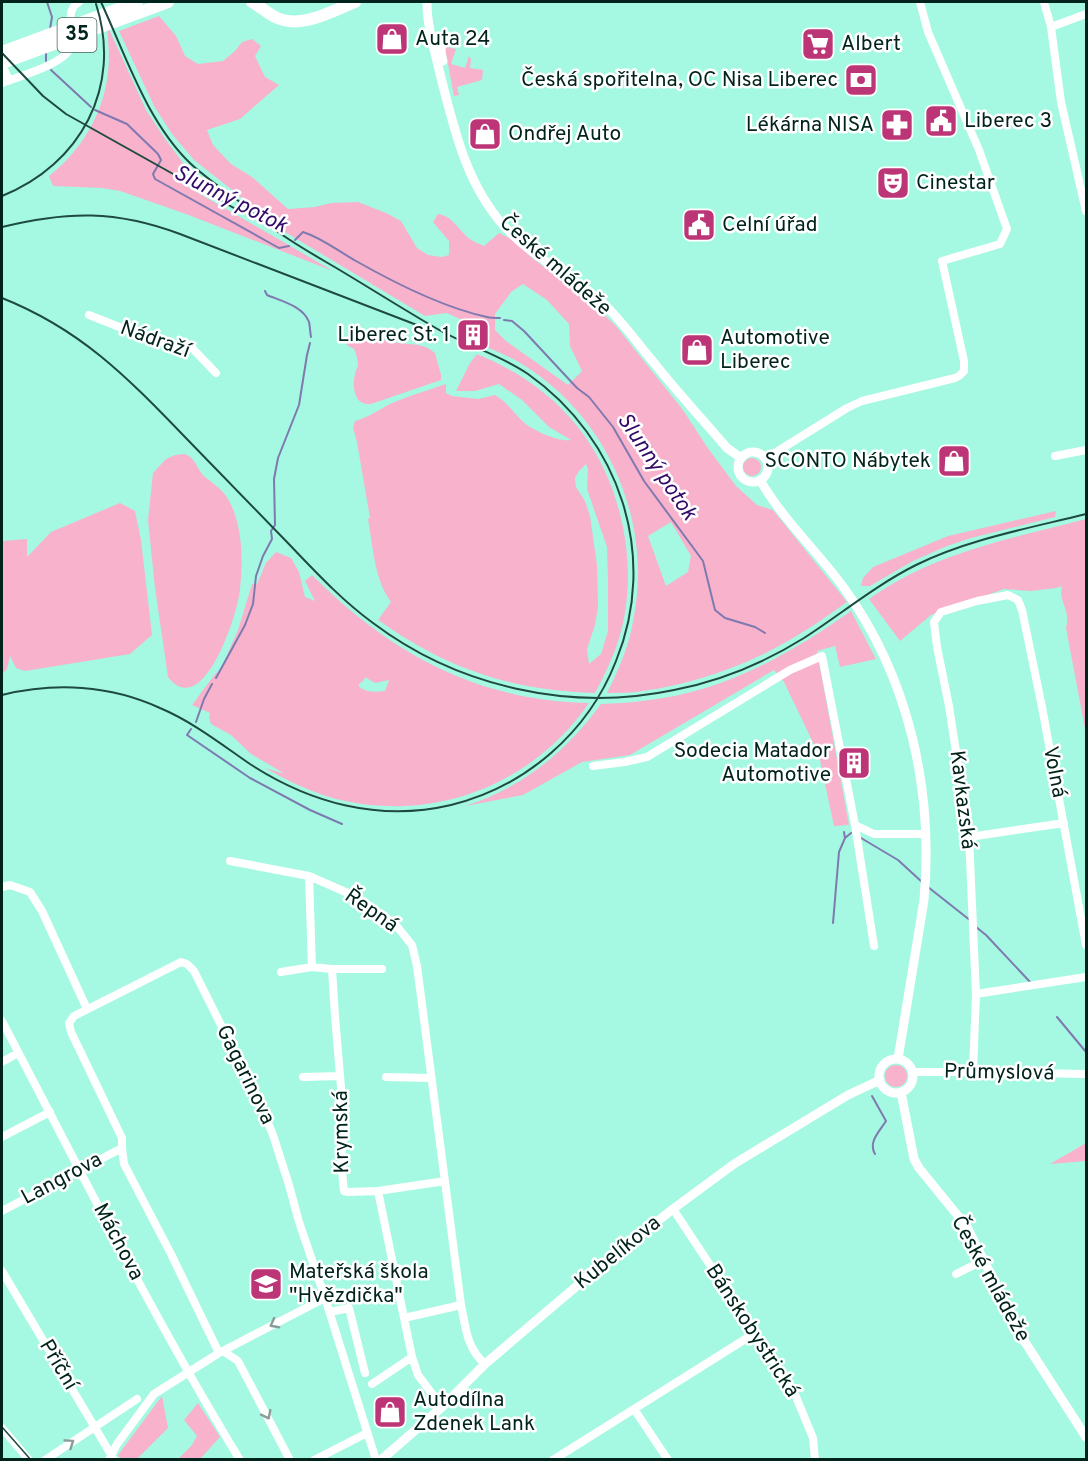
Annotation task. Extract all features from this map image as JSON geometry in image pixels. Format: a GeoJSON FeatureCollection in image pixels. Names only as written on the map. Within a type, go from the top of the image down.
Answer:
{"type":"FeatureCollection","features":[{"type":"Feature","properties":{"kind":"highway","name":"35"},"geometry":{"type":"LineString","coordinates":[[2,52],[137,2]]}},
{"type":"Feature","properties":{"kind":"highway","name":"35"},"geometry":{"type":"LineString","coordinates":[[2,64],[168,2]]}},
{"type":"Feature","properties":{"kind":"highway"},"geometry":{"type":"LineString","coordinates":[[252,2],[275,17],[289,21],[314,18],[356,2]]}},
{"type":"Feature","properties":{"kind":"highway"},"geometry":{"type":"LineString","coordinates":[[269,2],[275,12],[289,21]]}},
{"type":"Feature","properties":{"kind":"street"},"geometry":{"type":"LineString","coordinates":[[2,64],[5,81],[61,59],[69,50],[71,12],[79,2]]}},
{"type":"Feature","properties":{"kind":"street","name":"České mládeže"},"geometry":{"type":"LineString","coordinates":[[429,2],[429,26],[444,90],[460,147],[470,174],[483,198],[506,228],[537,255],[602,302],[714,434],[741,458],[738,468],[741,477],[750,482],[760,480]]}},
{"type":"Feature","properties":{"kind":"street"},"geometry":{"type":"LineString","coordinates":[[765,459],[862,401],[955,378],[962,375],[964,371],[965,366],[942,261],[1000,244],[1006,229],[979,150],[928,32],[920,2]]}},
{"type":"Feature","properties":{"kind":"street"},"geometry":{"type":"LineString","coordinates":[[1044,2],[1051,27],[1061,102],[1086,211]]}},
{"type":"Feature","properties":{"kind":"street"},"geometry":{"type":"LineString","coordinates":[[1051,27],[1086,14]]}},
{"type":"Feature","properties":{"kind":"street"},"geometry":{"type":"LineString","coordinates":[[441,45],[446,77],[444,90]]}},
{"type":"Feature","properties":{"kind":"street","name":"Nádraží"},"geometry":{"type":"LineString","coordinates":[[89,315],[137,334],[193,349],[216,373]]}},
{"type":"Feature","properties":{"kind":"street"},"geometry":{"type":"LineString","coordinates":[[1055,456],[1086,450]]}},
{"type":"Feature","properties":{"kind":"street"},"geometry":{"type":"LineString","coordinates":[[741,458],[747,453],[754,452],[765,459],[767,471],[760,480],[771,500],[844,589],[862,616],[895,682],[914,744],[920,774],[926,834],[926,875],[925,894],[898,1059]]}},
{"type":"Feature","properties":{"kind":"street","name":"Kavkazská"},"geometry":{"type":"LineString","coordinates":[[973,1071],[976,994],[969,837],[934,622],[941,612],[977,601],[1008,595],[1018,600]]}},
{"type":"Feature","properties":{"kind":"street","name":"Volná"},"geometry":{"type":"LineString","coordinates":[[1018,600],[1042,707],[1086,945]]}},
{"type":"Feature","properties":{"kind":"street"},"geometry":{"type":"LineString","coordinates":[[593,766],[647,757],[790,670],[822,656],[855,825],[874,946]]}},
{"type":"Feature","properties":{"kind":"street"},"geometry":{"type":"LineString","coordinates":[[969,837],[1064,823]]}},
{"type":"Feature","properties":{"kind":"street"},"geometry":{"type":"LineString","coordinates":[[855,825],[874,834],[926,834]]}},
{"type":"Feature","properties":{"kind":"street","name":"Řepná"},"geometry":{"type":"LineString","coordinates":[[230,861],[309,876],[357,897],[395,924],[412,945],[417,966],[461,1305],[469,1344],[485,1364]]}},
{"type":"Feature","properties":{"kind":"street"},"geometry":{"type":"LineString","coordinates":[[309,876],[312,967]]}},
{"type":"Feature","properties":{"kind":"street"},"geometry":{"type":"LineString","coordinates":[[2,887],[10,885],[30,892],[42,911],[87,1009]]}},
{"type":"Feature","properties":{"kind":"street","name":"Gagarinova"},"geometry":{"type":"LineString","coordinates":[[290,1460],[238,1361],[221,1352],[124,1164],[122,1138],[71,1032],[69,1023],[74,1016],[181,962],[194,971],[260,1103],[273,1135],[376,1460]]}},
{"type":"Feature","properties":{"kind":"street"},"geometry":{"type":"LineString","coordinates":[[281,972],[312,967],[382,969]]}},
{"type":"Feature","properties":{"kind":"street","name":"Krymská"},"geometry":{"type":"LineString","coordinates":[[332,969],[344,1122],[341,1161],[344,1191],[378,1191],[445,1181]]}},
{"type":"Feature","properties":{"kind":"street"},"geometry":{"type":"LineString","coordinates":[[976,994],[1086,977]]}},
{"type":"Feature","properties":{"kind":"street","name":"Máchova"},"geometry":{"type":"LineString","coordinates":[[2,1021],[188,1372],[240,1460]]}},
{"type":"Feature","properties":{"kind":"street"},"geometry":{"type":"LineString","coordinates":[[2,1062],[18,1053]]}},
{"type":"Feature","properties":{"kind":"street"},"geometry":{"type":"LineString","coordinates":[[898,1059],[906,1062],[912,1072],[913,1080],[910,1086],[901,1092],[890,1091],[880,1080],[880,1072],[889,1061],[898,1059]]}},
{"type":"Feature","properties":{"kind":"street","name":"Průmyslová"},"geometry":{"type":"LineString","coordinates":[[912,1072],[1086,1074]]}},
{"type":"Feature","properties":{"kind":"street","name":"Krymská"},"geometry":{"type":"LineString","coordinates":[[303,1077],[340,1076]]}},
{"type":"Feature","properties":{"kind":"street"},"geometry":{"type":"LineString","coordinates":[[386,1077],[431,1078]]}},
{"type":"Feature","properties":{"kind":"street","name":"Kubelíkova"},"geometry":{"type":"LineString","coordinates":[[381,1460],[442,1407],[485,1364],[598,1268],[673,1209],[734,1164],[848,1095],[880,1080]]}},
{"type":"Feature","properties":{"kind":"street","name":"České mládeže"},"geometry":{"type":"LineString","coordinates":[[901,1092],[914,1160],[967,1227],[1023,1339],[1086,1437]]}},
{"type":"Feature","properties":{"kind":"street"},"geometry":{"type":"LineString","coordinates":[[2,1137],[50,1112]]}},
{"type":"Feature","properties":{"kind":"street","name":"Langrova"},"geometry":{"type":"LineString","coordinates":[[2,1211],[122,1148]]}},
{"type":"Feature","properties":{"kind":"street","name":"Krymská"},"geometry":{"type":"LineString","coordinates":[[378,1191],[412,1357],[418,1375],[442,1407]]}},
{"type":"Feature","properties":{"kind":"street","name":"Bánskobystrická"},"geometry":{"type":"LineString","coordinates":[[673,1209],[794,1392],[813,1438],[815,1460]]}},
{"type":"Feature","properties":{"kind":"street"},"geometry":{"type":"LineString","coordinates":[[956,1274],[984,1260]]}},
{"type":"Feature","properties":{"kind":"street","name":"Příční"},"geometry":{"type":"LineString","coordinates":[[2,1271],[112,1458]]}},
{"type":"Feature","properties":{"kind":"street"},"geometry":{"type":"LineString","coordinates":[[112,1458],[117,1444],[154,1394],[221,1352],[325,1298]]}},
{"type":"Feature","properties":{"kind":"street"},"geometry":{"type":"LineString","coordinates":[[404,1318],[461,1305]]}},
{"type":"Feature","properties":{"kind":"street"},"geometry":{"type":"LineString","coordinates":[[330,1312],[349,1308],[365,1373]]}},
{"type":"Feature","properties":{"kind":"street"},"geometry":{"type":"LineString","coordinates":[[553,1460],[754,1333]]}},
{"type":"Feature","properties":{"kind":"street"},"geometry":{"type":"LineString","coordinates":[[372,1384],[412,1357]]}},
{"type":"Feature","properties":{"kind":"street"},"geometry":{"type":"LineString","coordinates":[[45,1460],[137,1399]]}},
{"type":"Feature","properties":{"kind":"street"},"geometry":{"type":"LineString","coordinates":[[634,1409],[668,1460]]}},
{"type":"Feature","properties":{"kind":"street"},"geometry":{"type":"LineString","coordinates":[[2,1428],[29,1460]]}},
{"type":"Feature","properties":{"kind":"street"},"geometry":{"type":"LineString","coordinates":[[314,1460],[367,1433]]}},
{"type":"Feature","properties":{"kind":"shaded area"},"geometry":{"type":"Polygon","coordinates":[[[159,16],[176,36],[185,56],[198,64],[223,61],[242,42],[252,39],[261,46],[255,56],[265,77],[279,85],[240,119],[207,130],[213,145],[231,164],[252,177],[288,209],[358,202],[401,221],[417,248],[428,255],[442,257],[449,255],[449,241],[433,222],[438,214],[448,217],[470,239],[484,246],[499,233],[513,240],[531,257],[595,306],[616,326],[683,410],[736,486],[757,505],[773,510],[847,602],[780,645],[724,671],[664,687],[634,692],[607,693],[630,636],[638,579],[636,543],[629,507],[617,473],[600,441],[578,412],[552,386],[522,364],[477,343],[481,329],[447,313],[425,316],[285,232],[194,160],[172,134],[154,106],[119,31],[159,16]],[[523,284],[511,292],[495,314],[495,330],[506,341],[568,385],[582,371],[570,346],[569,324],[547,300],[523,284]],[[671,522],[648,536],[666,586],[688,572],[691,556],[671,522]]]}},
{"type":"Feature","properties":{"kind":"shaded area"},"geometry":{"type":"Polygon","coordinates":[[[107,25],[146,110],[184,164],[174,179],[333,271],[120,191],[53,186],[49,176],[81,143],[102,102],[109,66],[107,25]]]}},
{"type":"Feature","properties":{"kind":"shaded area"},"geometry":{"type":"Polygon","coordinates":[[[446,47],[456,49],[451,64],[465,68],[469,56],[470,68],[483,70],[482,80],[457,87],[459,95],[454,96],[446,47]]]}},
{"type":"Feature","properties":{"kind":"shaded area"},"geometry":{"type":"Polygon","coordinates":[[[364,332],[372,338],[378,337],[389,342],[428,348],[435,353],[441,380],[371,404],[361,402],[354,390],[357,356],[354,349],[344,341],[350,333],[364,332]]]}},
{"type":"Feature","properties":{"kind":"shaded area"},"geometry":{"type":"Polygon","coordinates":[[[477,354],[505,367],[553,401],[573,421],[590,444],[604,469],[615,497],[625,540],[628,567],[627,595],[618,643],[595,693],[535,688],[481,674],[429,651],[378,620],[391,602],[381,583],[375,562],[368,519],[370,518],[353,428],[355,421],[400,400],[446,384],[446,393],[452,396],[478,399],[495,395],[531,428],[554,438],[571,440],[549,427],[522,400],[499,384],[475,391],[456,391],[477,354]],[[586,464],[575,478],[576,487],[585,501],[590,516],[597,565],[598,607],[587,649],[589,664],[601,654],[608,631],[608,581],[607,547],[587,489],[586,464]]]}},
{"type":"Feature","properties":{"kind":"shaded area"},"geometry":{"type":"Polygon","coordinates":[[[185,454],[192,458],[202,474],[228,499],[237,520],[242,566],[238,602],[226,640],[206,676],[194,686],[181,687],[168,677],[148,520],[153,473],[166,459],[185,454]]]}},
{"type":"Feature","properties":{"kind":"shaded area"},"geometry":{"type":"Polygon","coordinates":[[[752,458],[758,461],[761,467],[758,473],[752,476],[746,473],[743,467],[746,461],[752,458]]]}},
{"type":"Feature","properties":{"kind":"shaded area"},"geometry":{"type":"Polygon","coordinates":[[[120,503],[135,511],[141,540],[152,635],[130,654],[25,671],[16,668],[10,656],[7,669],[2,674],[2,541],[27,539],[27,557],[51,532],[120,503]]]}},
{"type":"Feature","properties":{"kind":"shaded area"},"geometry":{"type":"Polygon","coordinates":[[[1056,511],[1055,517],[947,546],[913,561],[870,586],[861,586],[863,578],[873,567],[948,536],[1056,511]]]}},
{"type":"Feature","properties":{"kind":"shaded area"},"geometry":{"type":"Polygon","coordinates":[[[1086,519],[1086,734],[1066,628],[1067,617],[1061,595],[1062,586],[1031,591],[1004,589],[931,615],[900,641],[869,599],[920,569],[947,558],[1086,519]]]}},
{"type":"Feature","properties":{"kind":"shaded area"},"geometry":{"type":"Polygon","coordinates":[[[276,552],[291,558],[299,572],[305,597],[315,601],[305,581],[312,575],[372,628],[404,649],[438,667],[473,682],[509,693],[548,700],[589,703],[567,731],[513,774],[482,789],[449,800],[415,805],[380,806],[345,801],[304,788],[265,768],[285,774],[251,754],[231,735],[211,724],[210,713],[192,705],[221,669],[238,630],[252,584],[257,584],[266,563],[276,552]],[[365,677],[359,687],[375,692],[385,691],[389,680],[375,683],[365,677]]]}},
{"type":"Feature","properties":{"kind":"shaded area"},"geometry":{"type":"Polygon","coordinates":[[[851,611],[876,659],[840,667],[835,646],[817,651],[849,825],[834,826],[819,755],[784,682],[774,670],[630,755],[582,762],[523,795],[465,806],[505,789],[541,766],[573,738],[601,704],[671,697],[726,681],[803,643],[851,611]]]}},
{"type":"Feature","properties":{"kind":"shaded area"},"geometry":{"type":"Polygon","coordinates":[[[896,1065],[904,1068],[907,1076],[904,1084],[896,1087],[888,1084],[885,1076],[888,1068],[896,1065]]]}},
{"type":"Feature","properties":{"kind":"shaded area"},"geometry":{"type":"Polygon","coordinates":[[[1086,1143],[1086,1161],[1050,1164],[1086,1143]]]}},
{"type":"Feature","properties":{"kind":"shaded area"},"geometry":{"type":"Polygon","coordinates":[[[162,1396],[168,1428],[137,1459],[121,1459],[118,1455],[162,1396]]]}},
{"type":"Feature","properties":{"kind":"shaded area"},"geometry":{"type":"Polygon","coordinates":[[[198,1403],[220,1437],[200,1459],[178,1459],[192,1445],[197,1436],[184,1420],[198,1403]]]}},
{"type":"Feature","properties":{"kind":"waterway","name":"Slunný potok"},"geometry":{"type":"LineString","coordinates":[[47,2],[52,17],[50,29]]}},
{"type":"Feature","properties":{"kind":"waterway","name":"Slunný potok"},"geometry":{"type":"LineString","coordinates":[[46,52],[46,61]]}},
{"type":"Feature","properties":{"kind":"waterway","name":"Slunný potok"},"geometry":{"type":"LineString","coordinates":[[51,70],[91,107]]}},
{"type":"Feature","properties":{"kind":"waterway","name":"Slunný potok"},"geometry":{"type":"LineString","coordinates":[[95,110],[127,124],[158,154],[161,160],[153,174],[155,179],[279,248],[289,246]]}},
{"type":"Feature","properties":{"kind":"waterway","name":"Slunný potok"},"geometry":{"type":"LineString","coordinates":[[295,240],[303,232],[420,294],[471,313],[500,318]]}},
{"type":"Feature","properties":{"kind":"waterway"},"geometry":{"type":"LineString","coordinates":[[265,291],[267,295],[302,312],[309,322],[311,337]]}},
{"type":"Feature","properties":{"kind":"waterway","name":"Slunný potok"},"geometry":{"type":"LineString","coordinates":[[504,320],[512,321],[524,331],[577,388],[589,397],[613,427],[644,481],[703,561],[715,610],[725,618],[755,627],[765,633]]}},
{"type":"Feature","properties":{"kind":"waterway"},"geometry":{"type":"LineString","coordinates":[[216,678],[245,625],[253,604],[256,576],[272,539],[271,531],[275,525],[274,479],[278,458],[299,405],[310,343]]}},
{"type":"Feature","properties":{"kind":"waterway"},"geometry":{"type":"LineString","coordinates":[[196,722],[212,684]]}},
{"type":"Feature","properties":{"kind":"waterway"},"geometry":{"type":"LineString","coordinates":[[191,729],[187,735],[250,778],[342,824]]}},
{"type":"Feature","properties":{"kind":"waterway","name":"Slunný potok"},"geometry":{"type":"LineString","coordinates":[[844,832],[845,838],[851,833]]}},
{"type":"Feature","properties":{"kind":"waterway"},"geometry":{"type":"LineString","coordinates":[[833,923],[839,852],[845,838]]}},
{"type":"Feature","properties":{"kind":"waterway","name":"Slunný potok"},"geometry":{"type":"LineString","coordinates":[[861,838],[898,860],[922,882]]}},
{"type":"Feature","properties":{"kind":"waterway","name":"Slunný potok"},"geometry":{"type":"LineString","coordinates":[[928,887],[971,921]]}},
{"type":"Feature","properties":{"kind":"waterway","name":"Slunný potok"},"geometry":{"type":"LineString","coordinates":[[976,927],[1031,983]]}},
{"type":"Feature","properties":{"kind":"waterway","name":"Slunný potok"},"geometry":{"type":"LineString","coordinates":[[1057,1017],[1086,1052]]}},
{"type":"Feature","properties":{"kind":"waterway"},"geometry":{"type":"LineString","coordinates":[[872,1096],[886,1121],[874,1141],[875,1154]]}},
{"type":"Feature","properties":{"kind":"tram line"},"geometry":{"type":"LineString","coordinates":[[2,1427],[31,1460]]}},
{"type":"Feature","properties":{"kind":"railway"},"geometry":{"type":"LineString","coordinates":[[2,695],[62,687],[122,694],[172,714],[273,778],[321,799],[372,810],[424,810],[478,797],[528,771],[551,753],[589,711],[604,687],[616,661],[628,621],[633,581],[631,541],[623,503],[608,466],[587,432],[560,401],[528,374],[434,327],[304,249],[269,226],[196,169],[162,129],[150,109],[101,2]]}},
{"type":"Feature","properties":{"kind":"railway"},"geometry":{"type":"LineString","coordinates":[[2,196],[30,182],[53,165],[73,144],[88,119],[99,93],[104,65],[103,35],[96,4]]}},
{"type":"Feature","properties":{"kind":"railway"},"geometry":{"type":"LineString","coordinates":[[2,53],[43,96],[66,114],[241,212]]}},
{"type":"Feature","properties":{"kind":"railway"},"geometry":{"type":"LineString","coordinates":[[2,227],[70,216],[113,217],[157,226],[422,327]]}},
{"type":"Feature","properties":{"kind":"railway"},"geometry":{"type":"LineString","coordinates":[[2,298],[30,310],[79,339],[121,374],[162,413],[327,583],[373,623],[406,645],[441,664],[516,689],[595,698],[635,696],[708,682],[741,670],[789,647],[887,581],[936,556],[1000,535],[1086,514]]}},
{"type":"Feature","properties":{"kind":"place","name":"Auta 24"},"geometry":{"type":"Point","coordinates":[392,39]}},
{"type":"Feature","properties":{"kind":"place","name":"Albert"},"geometry":{"type":"Point","coordinates":[818,44]}},
{"type":"Feature","properties":{"kind":"place","name":"Česká spořitelna, OC Nisa Liberec"},"geometry":{"type":"Point","coordinates":[861,80]}},
{"type":"Feature","properties":{"kind":"place","name":"Liberec 3"},"geometry":{"type":"Point","coordinates":[941,121]}},
{"type":"Feature","properties":{"kind":"place","name":"Lékárna NISA"},"geometry":{"type":"Point","coordinates":[897,125]}},
{"type":"Feature","properties":{"kind":"place","name":"Ondřej Auto"},"geometry":{"type":"Point","coordinates":[485,134]}},
{"type":"Feature","properties":{"kind":"place","name":"Cinestar"},"geometry":{"type":"Point","coordinates":[893,183]}},
{"type":"Feature","properties":{"kind":"place","name":"Celní úřad"},"geometry":{"type":"Point","coordinates":[699,225]}},
{"type":"Feature","properties":{"kind":"place","name":"Liberec St. 1"},"geometry":{"type":"Point","coordinates":[473,335]}},
{"type":"Feature","properties":{"kind":"place","name":"Automotive Liberec"},"geometry":{"type":"Point","coordinates":[697,350]}},
{"type":"Feature","properties":{"kind":"place","name":"SCONTO Nábytek"},"geometry":{"type":"Point","coordinates":[954,461]}},
{"type":"Feature","properties":{"kind":"place","name":"Sodecia Matador Automotive"},"geometry":{"type":"Point","coordinates":[854,763]}},
{"type":"Feature","properties":{"kind":"place","name":"Mateřská škola \"Hvězdička\""},"geometry":{"type":"Point","coordinates":[266,1284]}},
{"type":"Feature","properties":{"kind":"place","name":"Autodílna Zdenek Lank"},"geometry":{"type":"Point","coordinates":[390,1412]}}]}
